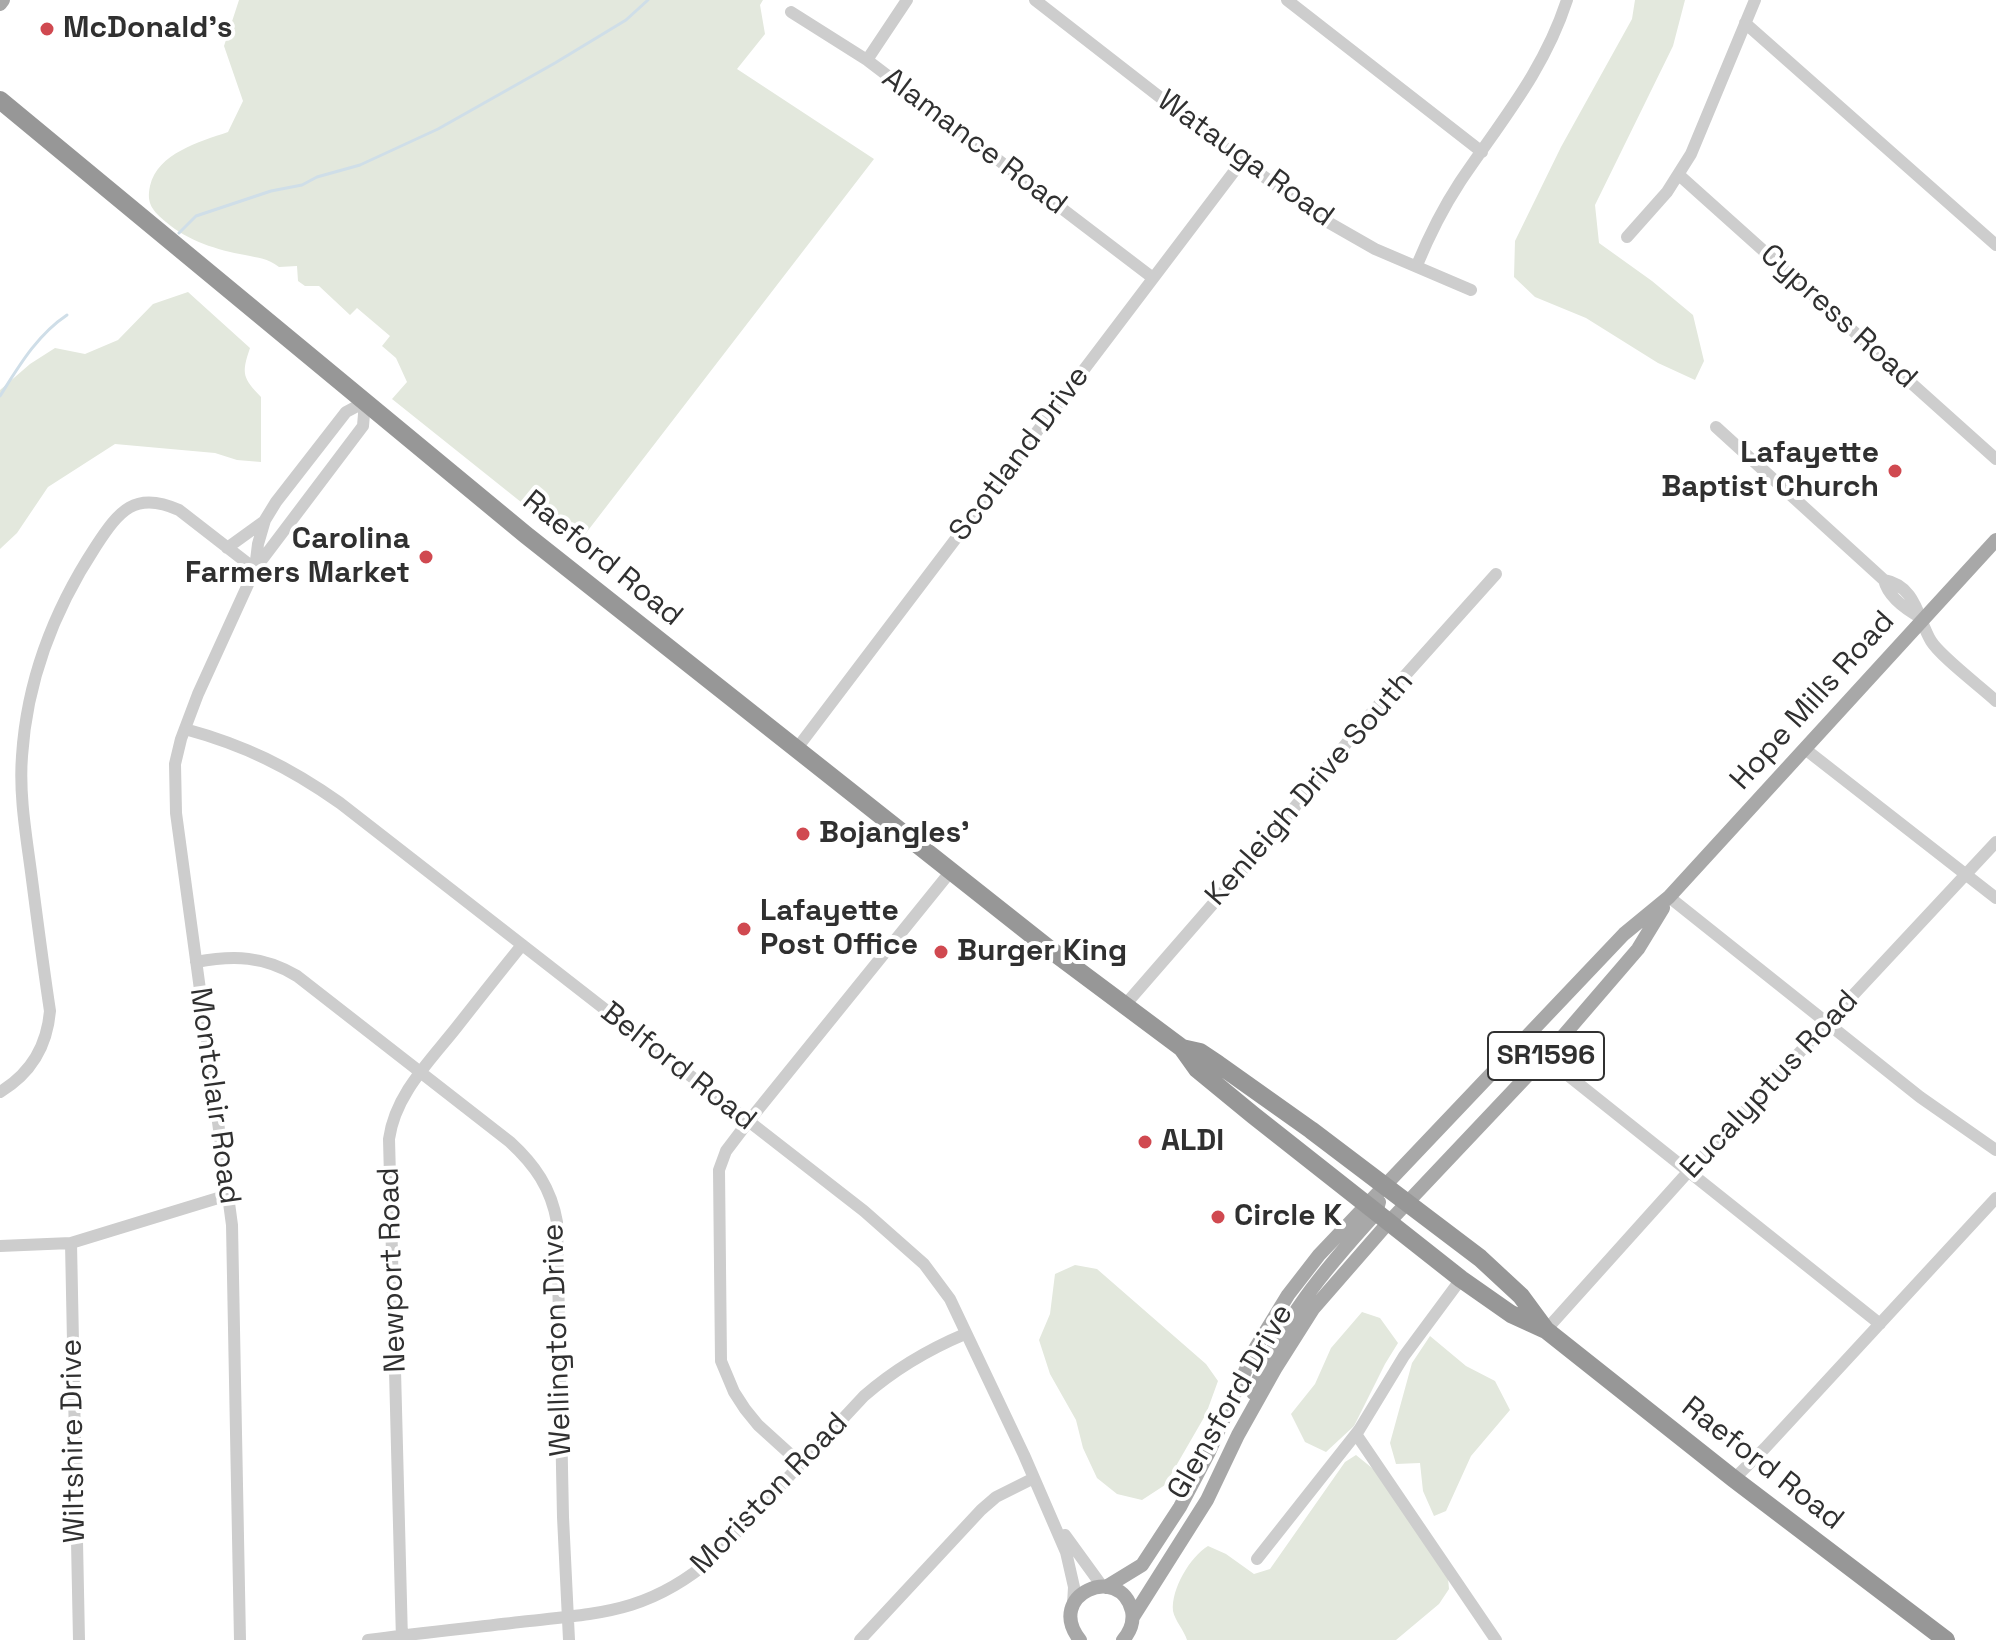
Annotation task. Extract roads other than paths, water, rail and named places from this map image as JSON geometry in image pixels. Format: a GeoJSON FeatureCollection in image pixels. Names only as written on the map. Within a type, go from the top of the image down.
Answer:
{"type":"FeatureCollection","features":[{"type":"Feature","properties":{"kind":"highway","name":"Raeford Road"},"geometry":{"type":"LineString","coordinates":[[0,100],[584,581],[798,747],[951,871],[1182,1048],[1200,1052],[1218,1064],[1480,1258],[1521,1296],[1546,1330]]}},
{"type":"Feature","properties":{"kind":"highway","name":"Raeford Road"},"geometry":{"type":"LineString","coordinates":[[1182,1048],[1187,1058],[1208,1078],[1377,1214],[1511,1314],[1546,1330],[1734,1479],[1946,1640]]}},
{"type":"Feature","properties":{"kind":"main road","name":"Hope Mills Road"},"geometry":{"type":"LineString","coordinates":[[1377,1214],[1384,1185],[1624,934],[1669,897],[1996,540]]}},
{"type":"Feature","properties":{"kind":"main road","name":"Hope Mills Road"},"geometry":{"type":"LineString","coordinates":[[1377,1214],[1407,1203],[1545,1057],[1638,949],[1669,897]]}},
{"type":"Feature","properties":{"kind":"main road","name":"Glensford Drive"},"geometry":{"type":"LineString","coordinates":[[1130,1631],[1207,1500],[1238,1435],[1262,1369],[1294,1310],[1323,1272],[1377,1214]]}},
{"type":"Feature","properties":{"kind":"main road","name":"Glensford Drive"},"geometry":{"type":"LineString","coordinates":[[1073,1604],[1087,1590],[1104,1586],[1135,1570],[1147,1557],[1196,1479],[1255,1349],[1302,1275],[1377,1214]]}},
{"type":"Feature","properties":{"kind":"main road"},"geometry":{"type":"LineString","coordinates":[[1104,1586],[1125,1597],[1130,1631]]}},
{"type":"Feature","properties":{"kind":"main road"},"geometry":{"type":"LineString","coordinates":[[1060,1640],[1071,1624],[1073,1604]]}},
{"type":"Feature","properties":{"kind":"main road"},"geometry":{"type":"LineString","coordinates":[[1071,1624],[1080,1640]]}},
{"type":"Feature","properties":{"kind":"street"},"geometry":{"type":"LineString","coordinates":[[867,60],[907,0]]}},
{"type":"Feature","properties":{"kind":"street","name":"Watauga Road"},"geometry":{"type":"LineString","coordinates":[[1035,0],[1242,161],[1349,236],[1471,290]]}},
{"type":"Feature","properties":{"kind":"street"},"geometry":{"type":"LineString","coordinates":[[1287,0],[1482,152]]}},
{"type":"Feature","properties":{"kind":"street"},"geometry":{"type":"LineString","coordinates":[[1417,265],[1443,211],[1537,72],[1554,39],[1567,0]]}},
{"type":"Feature","properties":{"kind":"street"},"geometry":{"type":"LineString","coordinates":[[1627,237],[1679,175],[1691,154],[1755,0]]}},
{"type":"Feature","properties":{"kind":"street","name":"Alamance Road"},"geometry":{"type":"LineString","coordinates":[[791,12],[867,60],[1153,278]]}},
{"type":"Feature","properties":{"kind":"street"},"geometry":{"type":"LineString","coordinates":[[1745,23],[1996,245]]}},
{"type":"Feature","properties":{"kind":"street","name":"Scotland Drive"},"geometry":{"type":"LineString","coordinates":[[798,747],[1242,161]]}},
{"type":"Feature","properties":{"kind":"street","name":"Cypress Road"},"geometry":{"type":"LineString","coordinates":[[1679,175],[1996,459]]}},
{"type":"Feature","properties":{"kind":"street","name":"Montclair Road"},"geometry":{"type":"LineString","coordinates":[[255,569],[265,520],[276,502],[346,412],[365,402]]}},
{"type":"Feature","properties":{"kind":"street","name":"Montclair Road"},"geometry":{"type":"LineString","coordinates":[[240,1640],[232,1225],[176,813],[175,764],[198,694],[255,569],[363,426],[365,402]]}},
{"type":"Feature","properties":{"kind":"street"},"geometry":{"type":"LineString","coordinates":[[1716,427],[1884,580],[1892,582],[1898,594],[1917,604],[1932,642],[1996,701]]}},
{"type":"Feature","properties":{"kind":"street"},"geometry":{"type":"LineString","coordinates":[[0,1092],[15,1082],[33,1062],[48,1025],[50,1011],[24,820],[22,772],[31,692],[51,627],[101,538],[117,517],[132,505],[145,501],[179,510],[255,569]]}},
{"type":"Feature","properties":{"kind":"street"},"geometry":{"type":"LineString","coordinates":[[227,548],[253,532],[265,520]]}},
{"type":"Feature","properties":{"kind":"street","name":"Kenleigh Drive South"},"geometry":{"type":"LineString","coordinates":[[1125,1005],[1259,851],[1367,718],[1496,574]]}},
{"type":"Feature","properties":{"kind":"street","name":"Belford Road"},"geometry":{"type":"LineString","coordinates":[[185,729],[253,751],[312,783],[864,1211],[924,1264],[950,1299],[1053,1519],[1071,1570],[1073,1604]]}},
{"type":"Feature","properties":{"kind":"street"},"geometry":{"type":"LineString","coordinates":[[1805,749],[1996,898]]}},
{"type":"Feature","properties":{"kind":"street","name":"Eucalyptus Road"},"geometry":{"type":"LineString","coordinates":[[1546,1330],[1688,1172],[1996,842]]}},
{"type":"Feature","properties":{"kind":"street"},"geometry":{"type":"LineString","coordinates":[[801,1464],[758,1425],[725,1374],[719,1347],[719,1170],[726,1151],[748,1122],[951,871]]}},
{"type":"Feature","properties":{"kind":"street"},"geometry":{"type":"LineString","coordinates":[[1669,897],[1920,1097],[1996,1150]]}},
{"type":"Feature","properties":{"kind":"street","name":"Newport Road"},"geometry":{"type":"LineString","coordinates":[[402,1638],[389,1139],[395,1113],[420,1073],[522,945]]}},
{"type":"Feature","properties":{"kind":"street","name":"Wellington Drive"},"geometry":{"type":"LineString","coordinates":[[196,962],[247,957],[285,969],[525,1156],[545,1183],[554,1208],[569,1640]]}},
{"type":"Feature","properties":{"kind":"street"},"geometry":{"type":"LineString","coordinates":[[1545,1057],[1880,1324]]}},
{"type":"Feature","properties":{"kind":"street"},"geometry":{"type":"LineString","coordinates":[[0,1246],[71,1243],[228,1195]]}},
{"type":"Feature","properties":{"kind":"street"},"geometry":{"type":"LineString","coordinates":[[1734,1479],[1996,1198]]}},
{"type":"Feature","properties":{"kind":"street","name":"Wiltshire Drive"},"geometry":{"type":"LineString","coordinates":[[71,1243],[79,1640]]}},
{"type":"Feature","properties":{"kind":"street"},"geometry":{"type":"LineString","coordinates":[[1257,1559],[1356,1434],[1404,1356],[1461,1279]]}},
{"type":"Feature","properties":{"kind":"street","name":"Moriston Road"},"geometry":{"type":"LineString","coordinates":[[368,1640],[607,1613],[633,1606],[677,1586],[714,1557],[885,1378],[930,1349],[965,1334]]}},
{"type":"Feature","properties":{"kind":"street"},"geometry":{"type":"LineString","coordinates":[[1356,1434],[1496,1640]]}},
{"type":"Feature","properties":{"kind":"street"},"geometry":{"type":"LineString","coordinates":[[860,1640],[981,1510],[996,1497],[1034,1478]]}},
{"type":"Feature","properties":{"kind":"street","name":"Belford Road"},"geometry":{"type":"LineString","coordinates":[[1053,1519],[1104,1586]]}},
{"type":"Feature","properties":{"kind":"waterway"},"geometry":{"type":"LineString","coordinates":[[179,233],[196,216],[360,165],[438,129],[626,20],[648,0]]}},
{"type":"Feature","properties":{"kind":"waterway"},"geometry":{"type":"LineString","coordinates":[[0,396],[38,342],[67,315]]}},
{"type":"Feature","properties":{"kind":"place","name":"McDonald's"},"geometry":{"type":"Point","coordinates":[47,29]}},
{"type":"Feature","properties":{"kind":"place","name":"Lafayette Baptist Church"},"geometry":{"type":"Point","coordinates":[1895,471]}},
{"type":"Feature","properties":{"kind":"place","name":"Carolina Farmers Market"},"geometry":{"type":"Point","coordinates":[426,557]}},
{"type":"Feature","properties":{"kind":"place","name":"Bojangles'"},"geometry":{"type":"Point","coordinates":[803,834]}},
{"type":"Feature","properties":{"kind":"place","name":"Lafayette Post Office"},"geometry":{"type":"Point","coordinates":[744,929]}},
{"type":"Feature","properties":{"kind":"place","name":"Burger King"},"geometry":{"type":"Point","coordinates":[941,952]}},
{"type":"Feature","properties":{"kind":"place","name":"ALDI"},"geometry":{"type":"Point","coordinates":[1145,1142]}},
{"type":"Feature","properties":{"kind":"place","name":"Circle K"},"geometry":{"type":"Point","coordinates":[1218,1217]}}]}
